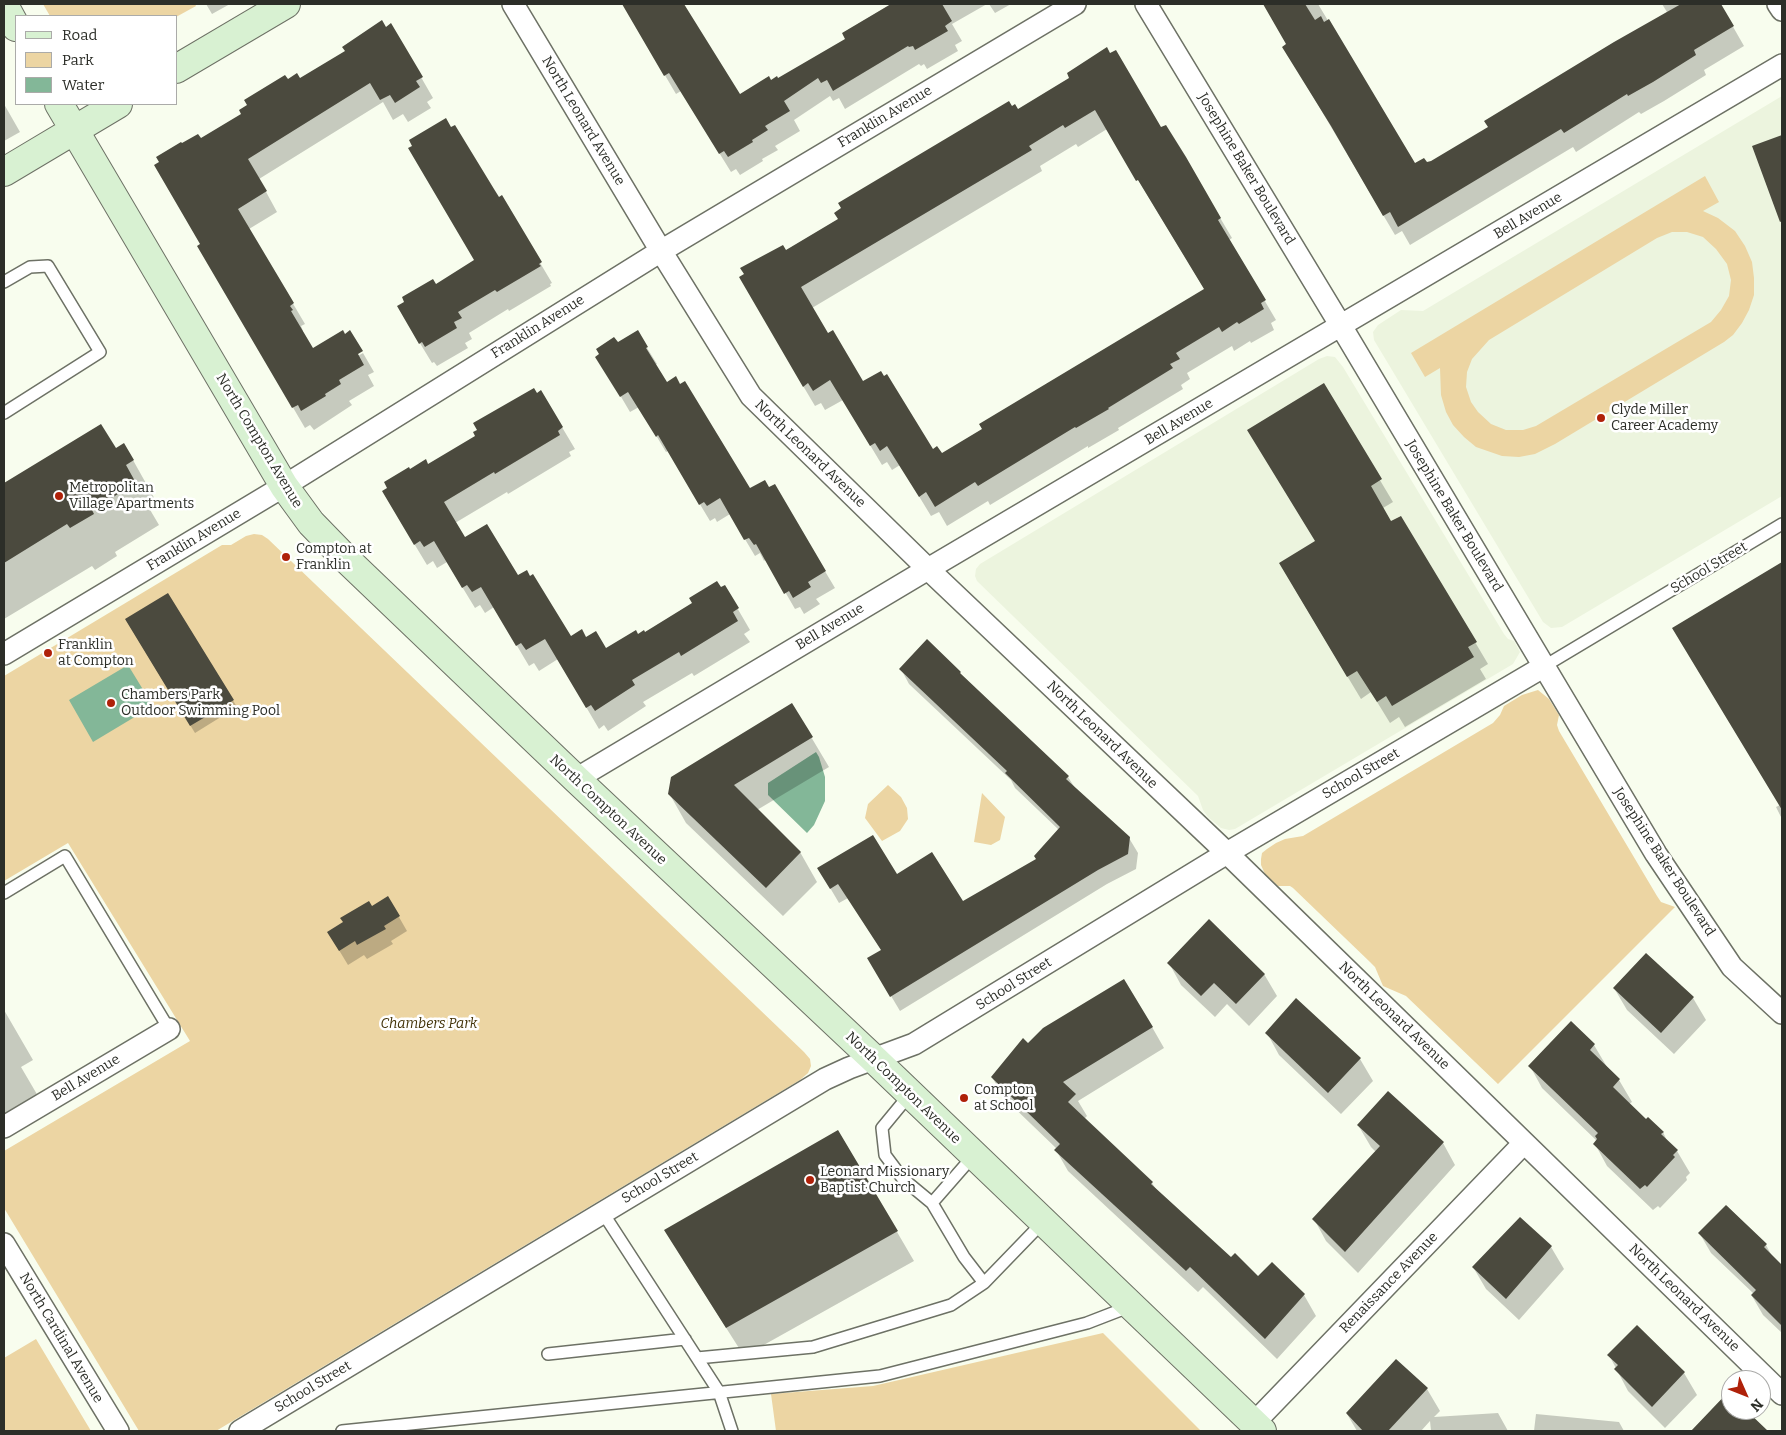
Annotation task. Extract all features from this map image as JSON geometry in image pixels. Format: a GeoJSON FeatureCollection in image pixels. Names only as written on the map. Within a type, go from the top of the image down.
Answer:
{"type":"FeatureCollection","features":[{"type":"Feature","properties":{"kind":"main road"},"geometry":{"type":"LineString","coordinates":[[178,68],[286,4]]}},
{"type":"Feature","properties":{"kind":"main road"},"geometry":{"type":"LineString","coordinates":[[4,5],[15,25]]}},
{"type":"Feature","properties":{"kind":"main road","name":"North Compton Avenue"},"geometry":{"type":"LineString","coordinates":[[60,105],[284,486],[303,513],[326,540],[576,780],[910,1094],[1258,1427]]}},
{"type":"Feature","properties":{"kind":"main road"},"geometry":{"type":"LineString","coordinates":[[4,172],[116,105]]}},
{"type":"Feature","properties":{"kind":"street","name":"North Leonard Avenue"},"geometry":{"type":"LineString","coordinates":[[513,4],[751,396],[928,569],[1227,853],[1782,1394]]}},
{"type":"Feature","properties":{"kind":"street","name":"Franklin Avenue"},"geometry":{"type":"LineString","coordinates":[[4,654],[284,486],[661,250],[1076,4]]}},
{"type":"Feature","properties":{"kind":"street","name":"Josephine Baker Boulevard"},"geometry":{"type":"LineString","coordinates":[[1146,4],[1341,326],[1656,854],[1732,967],[1782,1013]]}},
{"type":"Feature","properties":{"kind":"street"},"geometry":{"type":"LineString","coordinates":[[1778,4],[1782,10]]}},
{"type":"Feature","properties":{"kind":"street","name":"Bell Avenue"},"geometry":{"type":"LineString","coordinates":[[576,780],[928,569],[1782,65]]}},
{"type":"Feature","properties":{"kind":"street","name":"School Street"},"geometry":{"type":"LineString","coordinates":[[240,1431],[825,1079],[849,1068],[895,1053],[924,1039],[1227,853],[1543,667]]}},
{"type":"Feature","properties":{"kind":"street","name":"Bell Avenue"},"geometry":{"type":"LineString","coordinates":[[4,1127],[169,1029]]}},
{"type":"Feature","properties":{"kind":"street","name":"Renaissance Avenue"},"geometry":{"type":"LineString","coordinates":[[1258,1427],[1524,1143]]}},
{"type":"Feature","properties":{"kind":"street","name":"North Cardinal Avenue"},"geometry":{"type":"LineString","coordinates":[[4,1244],[118,1431]]}},
{"type":"Feature","properties":{"kind":"lane"},"geometry":{"type":"LineString","coordinates":[[4,282],[30,266],[48,266],[100,352],[4,413]]}},
{"type":"Feature","properties":{"kind":"lane","name":"School Street"},"geometry":{"type":"LineString","coordinates":[[1543,667],[1782,524]]}},
{"type":"Feature","properties":{"kind":"lane"},"geometry":{"type":"LineString","coordinates":[[4,893],[65,856],[169,1029]]}},
{"type":"Feature","properties":{"kind":"lane"},"geometry":{"type":"LineString","coordinates":[[910,1094],[882,1128],[885,1155],[903,1179],[932,1203],[964,1257],[984,1283]]}},
{"type":"Feature","properties":{"kind":"lane"},"geometry":{"type":"LineString","coordinates":[[932,1203],[974,1156]]}},
{"type":"Feature","properties":{"kind":"lane"},"geometry":{"type":"LineString","coordinates":[[602,1213],[719,1392],[732,1431]]}},
{"type":"Feature","properties":{"kind":"lane"},"geometry":{"type":"LineString","coordinates":[[697,1358],[813,1347],[951,1305],[984,1283],[1043,1222]]}},
{"type":"Feature","properties":{"kind":"lane"},"geometry":{"type":"LineString","coordinates":[[342,1431],[880,1376],[1087,1323],[1131,1306]]}},
{"type":"Feature","properties":{"kind":"lane"},"geometry":{"type":"LineString","coordinates":[[548,1354],[684,1339]]}},
{"type":"Feature","properties":{"kind":"shaded area","name":"Clyde Miller Career Academy"},"geometry":{"type":"Polygon","coordinates":[[[1782,96],[1782,496],[1562,627],[1551,628],[1543,622],[1374,340],[1373,332],[1378,325],[1401,310],[1423,311],[1782,96]]]}},
{"type":"Feature","properties":{"kind":"shaded area"},"geometry":{"type":"Polygon","coordinates":[[[1327,356],[1335,357],[1343,367],[1504,634],[1508,639],[1514,641],[1520,652],[1513,664],[1235,829],[1229,830],[1221,828],[1208,817],[1203,810],[1198,796],[977,581],[975,576],[976,569],[980,564],[1319,359],[1327,356]]]}},
{"type":"Feature","properties":{"kind":"green space"},"geometry":{"type":"Polygon","coordinates":[[[43,4],[195,4],[196,6],[178,16],[49,15],[43,4]]]}},
{"type":"Feature","properties":{"kind":"green space"},"geometry":{"type":"Polygon","coordinates":[[[1705,176],[1719,202],[1703,211],[1718,218],[1735,231],[1745,246],[1752,262],[1754,295],[1749,310],[1733,335],[1555,444],[1535,454],[1519,457],[1502,456],[1476,447],[1453,425],[1446,412],[1441,395],[1440,368],[1425,377],[1411,353],[1705,176]],[[1672,232],[1657,238],[1489,340],[1472,359],[1467,372],[1466,387],[1471,402],[1478,412],[1491,424],[1506,430],[1523,430],[1536,426],[1711,322],[1729,296],[1731,280],[1727,264],[1716,249],[1703,237],[1687,232],[1672,232]]]}},
{"type":"Feature","properties":{"kind":"green space","name":"Chambers Park"},"geometry":{"type":"Polygon","coordinates":[[[262,535],[268,539],[804,1052],[810,1059],[811,1066],[808,1073],[800,1080],[216,1431],[139,1431],[4,1208],[4,1151],[190,1041],[68,843],[4,881],[4,676],[222,545],[231,545],[246,536],[262,535]]]}},
{"type":"Feature","properties":{"kind":"green space"},"geometry":{"type":"Polygon","coordinates":[[[1538,690],[1549,699],[1559,715],[1557,725],[1559,731],[1657,896],[1661,902],[1675,907],[1498,1084],[1406,996],[1383,986],[1375,967],[1293,888],[1290,886],[1278,886],[1265,874],[1261,865],[1261,859],[1262,853],[1276,843],[1285,839],[1303,836],[1493,723],[1500,715],[1504,706],[1522,695],[1538,690]]]}},
{"type":"Feature","properties":{"kind":"green space"},"geometry":{"type":"Polygon","coordinates":[[[888,785],[901,797],[907,808],[908,819],[900,831],[882,841],[865,818],[868,804],[888,785]]]}},
{"type":"Feature","properties":{"kind":"green space"},"geometry":{"type":"Polygon","coordinates":[[[982,793],[1005,817],[1000,840],[991,845],[974,842],[982,793]]]}},
{"type":"Feature","properties":{"kind":"green space"},"geometry":{"type":"Polygon","coordinates":[[[1103,1333],[1201,1431],[776,1431],[771,1394],[873,1386],[1103,1333]]]}},
{"type":"Feature","properties":{"kind":"green space"},"geometry":{"type":"Polygon","coordinates":[[[36,1339],[91,1431],[4,1431],[4,1358],[36,1339]]]}},
{"type":"Feature","properties":{"kind":"water","name":"Chambers Park Outdoor Swimming Pool"},"geometry":{"type":"Polygon","coordinates":[[[128,665],[153,706],[93,742],[69,700],[128,665]]]}},
{"type":"Feature","properties":{"kind":"water"},"geometry":{"type":"Polygon","coordinates":[[[816,752],[825,777],[825,801],[814,825],[807,833],[768,795],[768,783],[816,752]]]}},
{"type":"Feature","properties":{"kind":"building"},"geometry":{"type":"Polygon","coordinates":[[[622,4],[684,4],[740,94],[769,76],[771,80],[777,76],[778,78],[845,39],[842,33],[891,4],[942,4],[952,21],[945,26],[948,31],[915,50],[913,46],[908,46],[833,91],[827,80],[821,83],[818,78],[784,101],[790,111],[765,126],[768,130],[752,140],[753,142],[728,157],[724,151],[719,154],[669,73],[664,76],[622,4]]]}},
{"type":"Feature","properties":{"kind":"building"},"geometry":{"type":"Polygon","coordinates":[[[1263,4],[1305,4],[1315,20],[1321,16],[1324,22],[1329,19],[1415,163],[1424,158],[1427,162],[1431,161],[1488,127],[1484,121],[1614,42],[1681,4],[1721,4],[1734,26],[1694,50],[1696,55],[1653,82],[1628,96],[1627,94],[1564,133],[1561,129],[1398,227],[1390,212],[1383,216],[1331,126],[1282,47],[1286,44],[1263,4]]]}},
{"type":"Feature","properties":{"kind":"building"},"geometry":{"type":"Polygon","coordinates":[[[382,20],[386,27],[391,23],[423,77],[416,81],[420,87],[395,103],[390,95],[380,100],[370,83],[248,159],[267,191],[238,209],[294,303],[290,306],[293,310],[291,311],[313,348],[343,330],[345,334],[350,330],[363,351],[358,354],[364,365],[339,380],[341,384],[325,394],[326,396],[301,411],[298,405],[292,408],[197,246],[200,244],[154,165],[159,162],[156,157],[181,142],[198,134],[201,138],[241,114],[239,110],[247,105],[244,100],[285,75],[288,79],[297,73],[300,78],[345,51],[342,47],[382,20]]]}},
{"type":"Feature","properties":{"kind":"building"},"geometry":{"type":"Polygon","coordinates":[[[1107,47],[1110,53],[1116,50],[1161,127],[1166,125],[1186,157],[1221,218],[1218,220],[1266,300],[1261,303],[1264,309],[1239,324],[1237,322],[1222,332],[1219,327],[1176,353],[1180,359],[1170,364],[1173,368],[1109,409],[1075,427],[978,486],[975,482],[935,507],[926,492],[919,497],[887,446],[880,451],[875,443],[870,446],[830,380],[813,391],[808,383],[803,387],[739,277],[744,274],[740,268],[783,245],[786,250],[838,219],[834,213],[841,208],[838,203],[1009,101],[1012,106],[1015,104],[1018,109],[1069,78],[1067,73],[1107,47]],[[1095,110],[1065,128],[1063,125],[1029,146],[1032,150],[801,287],[828,333],[833,330],[863,381],[881,371],[884,376],[887,374],[933,449],[937,446],[942,453],[982,429],[979,424],[1204,289],[1138,180],[1136,181],[1095,110]]]}},
{"type":"Feature","properties":{"kind":"building"},"geometry":{"type":"Polygon","coordinates":[[[446,118],[451,127],[455,125],[499,197],[502,195],[542,262],[539,264],[541,266],[458,312],[462,318],[454,322],[457,328],[425,347],[422,342],[419,344],[397,306],[404,302],[402,297],[433,279],[436,284],[474,260],[408,148],[412,146],[409,140],[446,118]]]}},
{"type":"Feature","properties":{"kind":"building"},"geometry":{"type":"Polygon","coordinates":[[[1782,135],[1782,221],[1780,222],[1752,146],[1782,135]]]}},
{"type":"Feature","properties":{"kind":"building"},"geometry":{"type":"Polygon","coordinates":[[[638,330],[648,347],[646,348],[667,382],[676,376],[680,384],[685,381],[750,488],[765,480],[769,487],[775,484],[826,571],[808,582],[811,587],[793,598],[789,591],[784,594],[756,544],[754,545],[749,538],[744,540],[720,498],[707,506],[704,502],[699,505],[658,435],[656,437],[628,392],[620,397],[595,357],[599,354],[596,349],[614,337],[618,342],[638,330]]]}},
{"type":"Feature","properties":{"kind":"building"},"geometry":{"type":"Polygon","coordinates":[[[1324,383],[1382,479],[1371,486],[1391,521],[1401,516],[1477,642],[1468,647],[1474,657],[1392,706],[1386,696],[1377,702],[1357,671],[1347,677],[1279,563],[1315,541],[1247,430],[1324,383]]]}},
{"type":"Feature","properties":{"kind":"building"},"geometry":{"type":"Polygon","coordinates":[[[534,388],[537,393],[541,390],[563,427],[558,431],[560,435],[444,502],[465,537],[487,524],[518,575],[527,570],[530,576],[533,574],[571,636],[582,629],[586,637],[596,631],[606,648],[636,630],[638,634],[644,630],[645,632],[692,603],[689,598],[717,581],[721,587],[725,585],[739,608],[733,612],[738,621],[681,656],[679,652],[632,680],[635,685],[595,711],[591,705],[586,708],[545,639],[526,650],[521,643],[516,646],[481,587],[472,592],[467,585],[462,588],[434,541],[424,547],[420,541],[414,545],[382,491],[387,488],[384,482],[409,467],[410,469],[426,459],[428,464],[475,436],[473,432],[477,430],[473,423],[534,388]]]}},
{"type":"Feature","properties":{"kind":"building","name":"Metropolitan Village Apartments"},"geometry":{"type":"Polygon","coordinates":[[[101,424],[116,448],[124,443],[134,460],[126,465],[136,483],[92,510],[94,514],[70,528],[67,524],[4,563],[4,483],[101,424]]]}},
{"type":"Feature","properties":{"kind":"building"},"geometry":{"type":"Polygon","coordinates":[[[1782,562],[1782,810],[1672,628],[1782,562]]]}},
{"type":"Feature","properties":{"kind":"building"},"geometry":{"type":"Polygon","coordinates":[[[168,593],[234,700],[190,726],[125,619],[168,593]]]}},
{"type":"Feature","properties":{"kind":"building"},"geometry":{"type":"Polygon","coordinates":[[[927,639],[960,673],[1069,776],[1066,779],[1130,837],[1128,854],[1098,870],[890,997],[867,958],[881,950],[838,884],[830,889],[817,868],[873,835],[897,874],[932,852],[963,901],[1036,859],[1034,856],[1060,827],[1005,773],[1007,771],[899,669],[927,639]]]}},
{"type":"Feature","properties":{"kind":"building"},"geometry":{"type":"Polygon","coordinates":[[[792,703],[813,737],[734,785],[801,852],[766,888],[668,794],[671,777],[792,703]]]}},
{"type":"Feature","properties":{"kind":"building"},"geometry":{"type":"Polygon","coordinates":[[[388,896],[400,916],[384,926],[386,929],[357,945],[355,941],[339,951],[327,932],[343,922],[340,918],[369,901],[372,906],[388,896]]]}},
{"type":"Feature","properties":{"kind":"building"},"geometry":{"type":"Polygon","coordinates":[[[1209,919],[1265,974],[1236,1004],[1214,983],[1201,996],[1167,963],[1209,919]]]}},
{"type":"Feature","properties":{"kind":"building"},"geometry":{"type":"Polygon","coordinates":[[[1646,953],[1694,997],[1661,1033],[1613,988],[1646,953]]]}},
{"type":"Feature","properties":{"kind":"building"},"geometry":{"type":"Polygon","coordinates":[[[1124,979],[1153,1027],[1063,1082],[1076,1094],[1068,1102],[1153,1182],[1151,1184],[1231,1257],[1235,1253],[1258,1276],[1272,1262],[1305,1294],[1265,1339],[1190,1267],[1186,1271],[1054,1150],[1060,1144],[991,1077],[1023,1038],[1028,1043],[1043,1028],[1124,979]]]}},
{"type":"Feature","properties":{"kind":"building"},"geometry":{"type":"Polygon","coordinates":[[[1296,998],[1361,1058],[1328,1093],[1265,1033],[1296,998]]]}},
{"type":"Feature","properties":{"kind":"building"},"geometry":{"type":"Polygon","coordinates":[[[1571,1021],[1595,1044],[1590,1050],[1620,1079],[1613,1087],[1646,1119],[1648,1117],[1664,1132],[1661,1134],[1678,1150],[1673,1155],[1675,1157],[1647,1187],[1645,1185],[1640,1189],[1593,1144],[1597,1139],[1595,1136],[1598,1133],[1528,1066],[1571,1021]]]}},
{"type":"Feature","properties":{"kind":"building"},"geometry":{"type":"Polygon","coordinates":[[[1388,1091],[1444,1142],[1345,1252],[1312,1219],[1380,1146],[1357,1125],[1388,1091]]]}},
{"type":"Feature","properties":{"kind":"building","name":"Leonard Missionary Baptist Church"},"geometry":{"type":"Polygon","coordinates":[[[838,1130],[898,1231],[726,1328],[664,1230],[838,1130]]]}},
{"type":"Feature","properties":{"kind":"building"},"geometry":{"type":"Polygon","coordinates":[[[1726,1205],[1767,1244],[1764,1247],[1782,1265],[1782,1326],[1751,1295],[1756,1290],[1698,1233],[1726,1205]]]}},
{"type":"Feature","properties":{"kind":"building"},"geometry":{"type":"Polygon","coordinates":[[[1520,1217],[1552,1246],[1506,1299],[1472,1267],[1520,1217]]]}},
{"type":"Feature","properties":{"kind":"building"},"geometry":{"type":"Polygon","coordinates":[[[1637,1325],[1685,1372],[1652,1407],[1614,1369],[1618,1365],[1607,1355],[1637,1325]]]}},
{"type":"Feature","properties":{"kind":"building"},"geometry":{"type":"Polygon","coordinates":[[[1396,1359],[1428,1388],[1388,1431],[1363,1431],[1346,1413],[1396,1359]]]}},
{"type":"Feature","properties":{"kind":"building"},"geometry":{"type":"Polygon","coordinates":[[[1721,1400],[1721,1420],[1756,1420],[1768,1431],[1691,1431],[1721,1400]]]}},
{"type":"Feature","properties":{"kind":"place","name":"Clyde Miller Career Academy"},"geometry":{"type":"Point","coordinates":[1601,418]}},
{"type":"Feature","properties":{"kind":"place","name":"Metropolitan Village Apartments"},"geometry":{"type":"Point","coordinates":[59,496]}},
{"type":"Feature","properties":{"kind":"place","name":"Compton at Franklin"},"geometry":{"type":"Point","coordinates":[286,557]}},
{"type":"Feature","properties":{"kind":"place","name":"Franklin at Compton"},"geometry":{"type":"Point","coordinates":[48,653]}},
{"type":"Feature","properties":{"kind":"place","name":"Chambers Park Outdoor Swimming Pool"},"geometry":{"type":"Point","coordinates":[111,703]}},
{"type":"Feature","properties":{"kind":"place","name":"Compton at School"},"geometry":{"type":"Point","coordinates":[964,1098]}},
{"type":"Feature","properties":{"kind":"place","name":"Leonard Missionary Baptist Church"},"geometry":{"type":"Point","coordinates":[810,1180]}}]}
